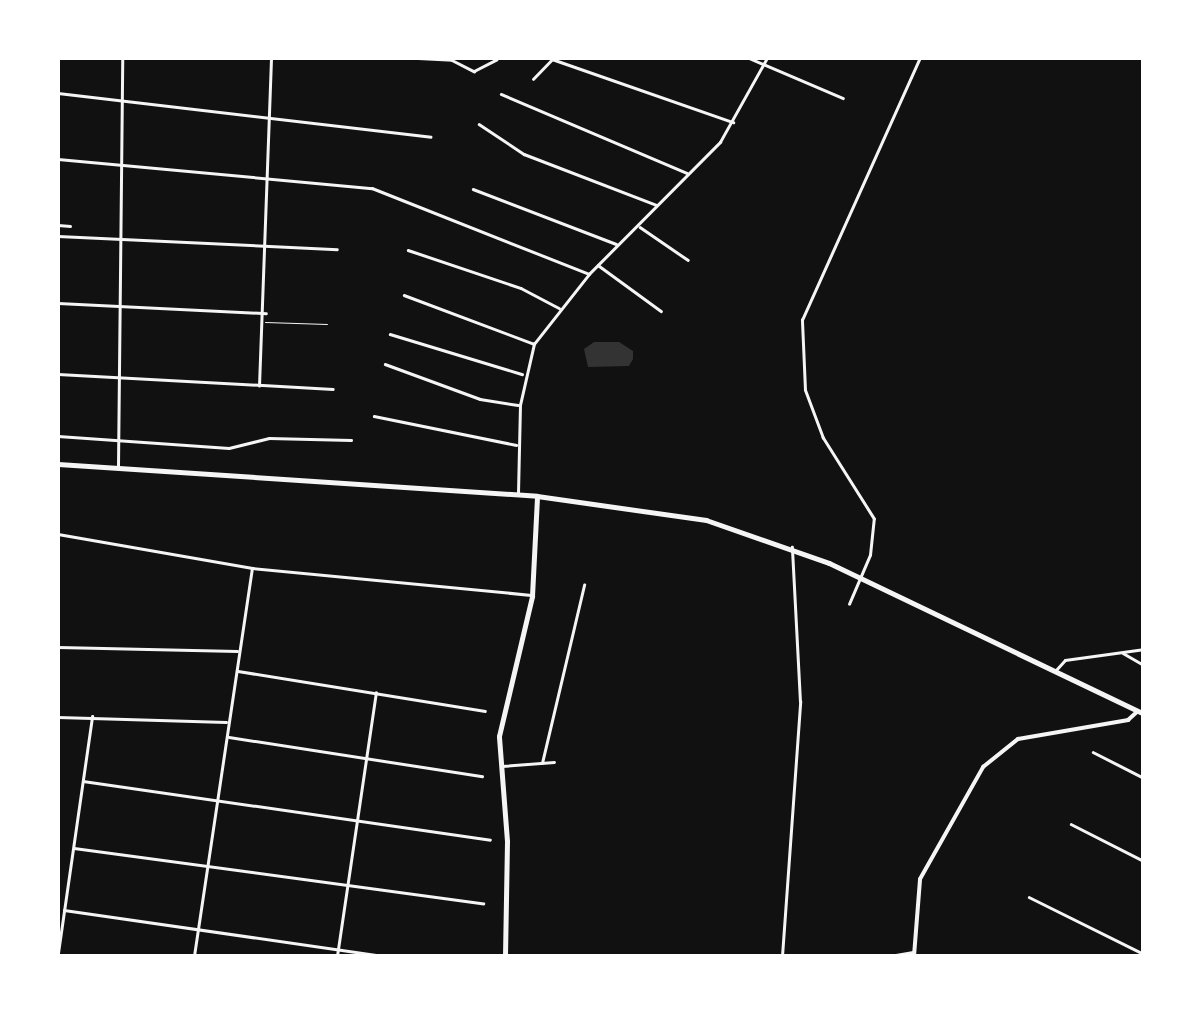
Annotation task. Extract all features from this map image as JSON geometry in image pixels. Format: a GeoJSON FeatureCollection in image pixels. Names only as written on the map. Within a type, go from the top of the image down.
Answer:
{"type":"FeatureCollection","features":[{"type":"Feature","properties":{"kind":"main road"},"geometry":{"type":"LineString","coordinates":[[58,464],[518,494],[706,520],[792,547],[1140,712]]}},
{"type":"Feature","properties":{"kind":"main road"},"geometry":{"type":"LineString","coordinates":[[505,956],[502,713],[532,596],[537,496]]}},
{"type":"Feature","properties":{"kind":"street"},"geometry":{"type":"LineString","coordinates":[[118,468],[122,58]]}},
{"type":"Feature","properties":{"kind":"street"},"geometry":{"type":"LineString","coordinates":[[259,386],[266,313],[270,58]]}},
{"type":"Feature","properties":{"kind":"street"},"geometry":{"type":"LineString","coordinates":[[418,58],[452,60],[474,71],[496,60]]}},
{"type":"Feature","properties":{"kind":"street"},"geometry":{"type":"LineString","coordinates":[[534,80],[552,58],[734,123]]}},
{"type":"Feature","properties":{"kind":"street"},"geometry":{"type":"LineString","coordinates":[[749,58],[843,98]]}},
{"type":"Feature","properties":{"kind":"street"},"geometry":{"type":"LineString","coordinates":[[518,494],[520,405],[524,374],[534,344],[588,274],[688,175],[734,123],[767,58]]}},
{"type":"Feature","properties":{"kind":"street"},"geometry":{"type":"LineString","coordinates":[[849,604],[870,555],[874,519],[824,438],[806,390],[802,320],[920,58]]}},
{"type":"Feature","properties":{"kind":"street"},"geometry":{"type":"LineString","coordinates":[[58,94],[269,114],[430,137]]}},
{"type":"Feature","properties":{"kind":"street"},"geometry":{"type":"LineString","coordinates":[[501,94],[688,175]]}},
{"type":"Feature","properties":{"kind":"street"},"geometry":{"type":"LineString","coordinates":[[478,124],[524,154],[658,206]]}},
{"type":"Feature","properties":{"kind":"street"},"geometry":{"type":"LineString","coordinates":[[58,159],[372,188],[588,274]]}},
{"type":"Feature","properties":{"kind":"street"},"geometry":{"type":"LineString","coordinates":[[473,188],[617,245]]}},
{"type":"Feature","properties":{"kind":"street"},"geometry":{"type":"LineString","coordinates":[[58,225],[70,226]]}},
{"type":"Feature","properties":{"kind":"street"},"geometry":{"type":"LineString","coordinates":[[638,225],[688,260]]}},
{"type":"Feature","properties":{"kind":"street"},"geometry":{"type":"LineString","coordinates":[[58,236],[337,249]]}},
{"type":"Feature","properties":{"kind":"street"},"geometry":{"type":"LineString","coordinates":[[408,250],[521,288],[560,309]]}},
{"type":"Feature","properties":{"kind":"street"},"geometry":{"type":"LineString","coordinates":[[598,265],[660,311]]}},
{"type":"Feature","properties":{"kind":"street"},"geometry":{"type":"LineString","coordinates":[[404,295],[534,344]]}},
{"type":"Feature","properties":{"kind":"street"},"geometry":{"type":"LineString","coordinates":[[58,303],[266,313]]}},
{"type":"Feature","properties":{"kind":"street"},"geometry":{"type":"LineString","coordinates":[[390,334],[524,374]]}},
{"type":"Feature","properties":{"kind":"street"},"geometry":{"type":"LineString","coordinates":[[385,364],[480,398],[520,405]]}},
{"type":"Feature","properties":{"kind":"street"},"geometry":{"type":"LineString","coordinates":[[58,374],[332,389]]}},
{"type":"Feature","properties":{"kind":"street"},"geometry":{"type":"LineString","coordinates":[[374,416],[517,445]]}},
{"type":"Feature","properties":{"kind":"street"},"geometry":{"type":"LineString","coordinates":[[58,436],[229,448],[269,438],[351,440]]}},
{"type":"Feature","properties":{"kind":"street"},"geometry":{"type":"LineString","coordinates":[[58,534],[252,568],[532,596]]}},
{"type":"Feature","properties":{"kind":"street"},"geometry":{"type":"LineString","coordinates":[[782,956],[800,702],[792,547]]}},
{"type":"Feature","properties":{"kind":"street"},"geometry":{"type":"LineString","coordinates":[[194,956],[252,568]]}},
{"type":"Feature","properties":{"kind":"street"},"geometry":{"type":"LineString","coordinates":[[542,762],[584,585]]}},
{"type":"Feature","properties":{"kind":"street"},"geometry":{"type":"LineString","coordinates":[[58,647],[239,651]]}},
{"type":"Feature","properties":{"kind":"street"},"geometry":{"type":"LineString","coordinates":[[1056,670],[1066,660],[1144,649]]}},
{"type":"Feature","properties":{"kind":"street"},"geometry":{"type":"LineString","coordinates":[[1122,652],[1144,665]]}},
{"type":"Feature","properties":{"kind":"street"},"geometry":{"type":"LineString","coordinates":[[236,671],[486,711]]}},
{"type":"Feature","properties":{"kind":"street"},"geometry":{"type":"LineString","coordinates":[[338,956],[376,693]]}},
{"type":"Feature","properties":{"kind":"street"},"geometry":{"type":"LineString","coordinates":[[890,956],[914,954],[920,879],[983,767],[1018,739],[1128,720],[1140,712]]}},
{"type":"Feature","properties":{"kind":"street"},"geometry":{"type":"LineString","coordinates":[[58,716],[228,722]]}},
{"type":"Feature","properties":{"kind":"street"},"geometry":{"type":"LineString","coordinates":[[58,953],[92,716]]}},
{"type":"Feature","properties":{"kind":"street"},"geometry":{"type":"LineString","coordinates":[[227,737],[482,776]]}},
{"type":"Feature","properties":{"kind":"street"},"geometry":{"type":"LineString","coordinates":[[1093,752],[1144,778]]}},
{"type":"Feature","properties":{"kind":"street"},"geometry":{"type":"LineString","coordinates":[[501,766],[554,762]]}},
{"type":"Feature","properties":{"kind":"street"},"geometry":{"type":"LineString","coordinates":[[83,780],[490,840]]}},
{"type":"Feature","properties":{"kind":"street"},"geometry":{"type":"LineString","coordinates":[[1071,824],[1144,861]]}},
{"type":"Feature","properties":{"kind":"street"},"geometry":{"type":"LineString","coordinates":[[74,848],[209,863],[483,903]]}},
{"type":"Feature","properties":{"kind":"street"},"geometry":{"type":"LineString","coordinates":[[1029,896],[1144,954]]}},
{"type":"Feature","properties":{"kind":"street"},"geometry":{"type":"LineString","coordinates":[[64,910],[383,956]]}},
{"type":"Feature","properties":{"kind":"lane"},"geometry":{"type":"LineString","coordinates":[[264,322],[326,324]]}},
{"type":"Feature","properties":{"kind":"shaded area"},"geometry":{"type":"Polygon","coordinates":[[[594,342],[619,342],[633,351],[633,359],[629,366],[588,367],[584,349],[594,342]]]}}]}
